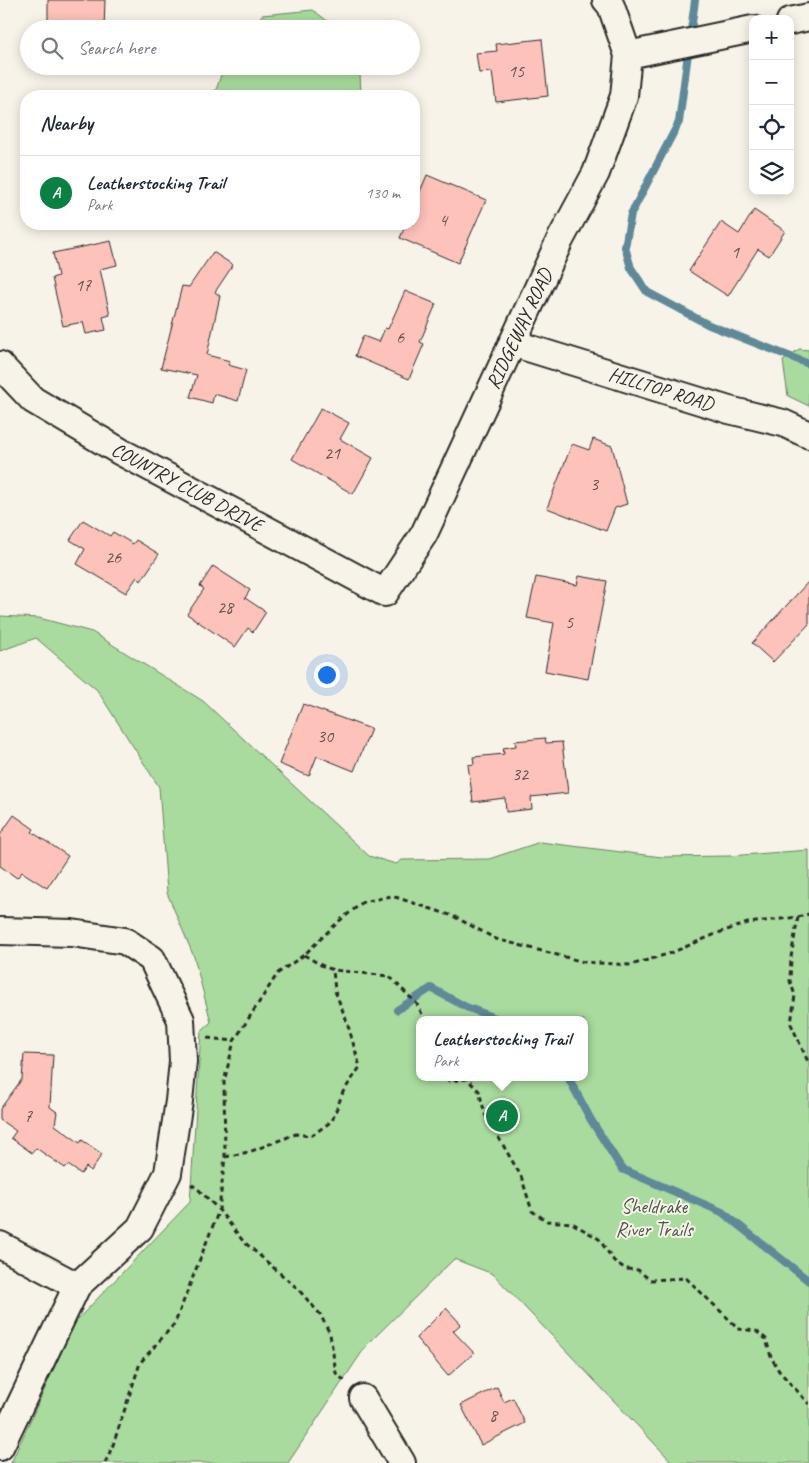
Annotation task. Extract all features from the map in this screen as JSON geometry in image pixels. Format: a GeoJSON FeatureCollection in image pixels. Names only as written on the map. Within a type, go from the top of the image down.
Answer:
{"type":"FeatureCollection","features":[{"type":"Feature","properties":{"kind":"street"},"geometry":{"type":"LineString","coordinates":[[606,0],[611,6],[628,55],[749,30]]}},
{"type":"Feature","properties":{"kind":"street"},"geometry":{"type":"LineString","coordinates":[[794,20],[809,17]]}},
{"type":"Feature","properties":{"kind":"street","name":"RIDGEWAY ROAD"},"geometry":{"type":"LineString","coordinates":[[385,593],[424,534],[560,240],[596,173],[624,96],[628,55]]}},
{"type":"Feature","properties":{"kind":"street","name":"HILLTOP ROAD"},"geometry":{"type":"LineString","coordinates":[[512,343],[729,410],[783,423],[809,435]]}},
{"type":"Feature","properties":{"kind":"street","name":"COUNTRY CLUB DRIVE"},"geometry":{"type":"LineString","coordinates":[[0,365],[33,400],[121,452],[385,593]]}},
{"type":"Feature","properties":{"kind":"street"},"geometry":{"type":"LineString","coordinates":[[0,931],[72,933],[125,941],[152,959],[181,1020],[183,1061],[168,1174],[140,1228],[77,1286],[0,1447]]}},
{"type":"Feature","properties":{"kind":"street"},"geometry":{"type":"LineString","coordinates":[[0,1245],[77,1286]]}},
{"type":"Feature","properties":{"kind":"street"},"geometry":{"type":"LineString","coordinates":[[363,1398],[402,1463]]}},
{"type":"Feature","properties":{"kind":"path"},"geometry":{"type":"LineString","coordinates":[[105,1463],[113,1445],[140,1363],[175,1323],[219,1210],[225,1158],[224,1082],[234,1042],[278,973],[304,955],[338,922],[363,902],[392,896],[452,916],[496,939],[584,962],[631,964],[671,953],[718,933],[748,923],[809,914]]}},
{"type":"Feature","properties":{"kind":"path"},"geometry":{"type":"LineString","coordinates":[[798,917],[791,957],[790,981],[795,995],[791,1024],[809,1064]]}},
{"type":"Feature","properties":{"kind":"path"},"geometry":{"type":"LineString","coordinates":[[304,955],[333,970],[389,976],[417,1004],[423,1016]]}},
{"type":"Feature","properties":{"kind":"path"},"geometry":{"type":"LineString","coordinates":[[225,1158],[249,1152],[296,1134],[311,1136],[332,1121],[342,1092],[360,1067],[347,1022],[335,991],[333,970]]}},
{"type":"Feature","properties":{"kind":"path"},"geometry":{"type":"LineString","coordinates":[[470,1081],[479,1092],[485,1114],[521,1176],[532,1211],[547,1221],[572,1223],[599,1239],[614,1261],[626,1269],[638,1270],[650,1280],[686,1278],[739,1329],[756,1331],[766,1340],[778,1371],[809,1404]]}},
{"type":"Feature","properties":{"kind":"path"},"geometry":{"type":"LineString","coordinates":[[168,1174],[182,1177],[193,1186],[219,1210],[243,1241],[298,1289],[320,1314],[330,1334],[336,1373],[363,1398]]}},
{"type":"Feature","properties":{"kind":"green space"},"geometry":{"type":"Polygon","coordinates":[[[313,10],[326,20],[258,20],[262,15],[313,10]]]}},
{"type":"Feature","properties":{"kind":"green space"},"geometry":{"type":"Polygon","coordinates":[[[221,75],[360,75],[361,90],[216,90],[221,75]]]}},
{"type":"Feature","properties":{"kind":"green space"},"geometry":{"type":"Polygon","coordinates":[[[799,349],[809,350],[809,406],[788,396],[783,361],[799,349]]]}},
{"type":"Feature","properties":{"kind":"green space","name":"Sheldrake River Trails"},"geometry":{"type":"Polygon","coordinates":[[[0,616],[39,618],[92,632],[203,701],[369,856],[396,864],[402,860],[489,859],[540,842],[662,857],[729,856],[809,850],[809,1463],[673,1463],[493,1274],[454,1259],[366,1346],[288,1463],[11,1463],[75,1322],[190,1202],[201,1031],[211,1022],[194,957],[167,893],[159,787],[97,690],[36,638],[0,651],[0,616]]]}},
{"type":"Feature","properties":{"kind":"building"},"geometry":{"type":"Polygon","coordinates":[[[48,0],[105,0],[104,20],[48,20],[48,0]]]}},
{"type":"Feature","properties":{"kind":"building"},"geometry":{"type":"Polygon","coordinates":[[[542,39],[548,96],[496,102],[492,72],[479,73],[476,53],[497,51],[496,44],[542,39]]]}},
{"type":"Feature","properties":{"kind":"building"},"geometry":{"type":"Polygon","coordinates":[[[427,175],[486,200],[458,263],[400,238],[403,230],[420,230],[420,192],[427,175]]]}},
{"type":"Feature","properties":{"kind":"building"},"geometry":{"type":"Polygon","coordinates":[[[754,210],[785,231],[769,256],[758,249],[728,296],[689,271],[721,222],[739,234],[754,210]]]}},
{"type":"Feature","properties":{"kind":"building"},"geometry":{"type":"Polygon","coordinates":[[[111,241],[117,265],[100,269],[110,315],[103,317],[106,330],[86,334],[83,322],[63,326],[52,278],[58,276],[53,253],[111,241]]]}},
{"type":"Feature","properties":{"kind":"building"},"geometry":{"type":"Polygon","coordinates":[[[213,252],[233,265],[215,292],[220,296],[207,355],[230,361],[228,365],[246,370],[238,401],[214,394],[212,403],[190,397],[197,375],[161,368],[182,286],[189,287],[213,252]]]}},
{"type":"Feature","properties":{"kind":"building"},"geometry":{"type":"Polygon","coordinates":[[[405,291],[436,304],[420,342],[424,344],[409,379],[355,356],[363,336],[379,342],[385,328],[388,329],[405,291]]]}},
{"type":"Feature","properties":{"kind":"building"},"geometry":{"type":"Polygon","coordinates":[[[321,408],[349,423],[340,439],[373,458],[353,494],[292,459],[321,408]]]}},
{"type":"Feature","properties":{"kind":"building"},"geometry":{"type":"Polygon","coordinates":[[[593,439],[612,446],[627,504],[615,508],[606,531],[547,508],[572,444],[589,450],[593,439]]]}},
{"type":"Feature","properties":{"kind":"building"},"geometry":{"type":"Polygon","coordinates":[[[83,520],[110,536],[113,532],[133,544],[136,540],[159,554],[141,581],[137,577],[126,593],[77,564],[85,549],[70,540],[83,520]]]}},
{"type":"Feature","properties":{"kind":"building"},"geometry":{"type":"Polygon","coordinates":[[[213,566],[250,590],[245,598],[266,612],[253,632],[248,628],[235,647],[187,614],[204,589],[200,586],[213,566]]]}},
{"type":"Feature","properties":{"kind":"building"},"geometry":{"type":"Polygon","coordinates":[[[579,576],[607,581],[588,679],[545,671],[554,623],[527,618],[536,577],[577,585],[579,576]]]}},
{"type":"Feature","properties":{"kind":"building"},"geometry":{"type":"Polygon","coordinates":[[[809,581],[809,624],[773,662],[752,643],[809,581]]]}},
{"type":"Feature","properties":{"kind":"building"},"geometry":{"type":"Polygon","coordinates":[[[303,704],[371,729],[354,771],[317,756],[309,776],[279,764],[303,704]]]}},
{"type":"Feature","properties":{"kind":"building"},"geometry":{"type":"Polygon","coordinates":[[[545,738],[546,743],[562,742],[568,793],[531,797],[532,809],[506,812],[505,798],[473,802],[468,765],[474,764],[473,757],[504,754],[503,748],[516,746],[515,741],[545,738]]]}},
{"type":"Feature","properties":{"kind":"building"},"geometry":{"type":"Polygon","coordinates":[[[14,815],[34,829],[32,832],[68,856],[47,888],[22,872],[17,878],[0,866],[0,835],[14,815]]]}},
{"type":"Feature","properties":{"kind":"building"},"geometry":{"type":"Polygon","coordinates":[[[24,1054],[53,1055],[50,1107],[57,1112],[55,1125],[80,1143],[82,1140],[102,1154],[91,1171],[86,1167],[81,1174],[68,1165],[65,1168],[36,1148],[32,1153],[11,1138],[16,1131],[0,1120],[0,1109],[22,1079],[24,1054]]]}},
{"type":"Feature","properties":{"kind":"building"},"geometry":{"type":"Polygon","coordinates":[[[446,1308],[461,1324],[453,1331],[474,1353],[448,1376],[416,1338],[446,1308]]]}},
{"type":"Feature","properties":{"kind":"building"},"geometry":{"type":"Polygon","coordinates":[[[497,1387],[504,1402],[513,1398],[525,1423],[481,1445],[461,1405],[497,1387]]]}},
{"type":"Feature","properties":{"kind":"waterway"},"geometry":{"type":"LineString","coordinates":[[695,0],[679,122],[631,214],[625,247],[631,268],[647,292],[709,325],[809,364]]}},
{"type":"Feature","properties":{"kind":"waterway"},"geometry":{"type":"LineString","coordinates":[[397,1010],[431,988],[466,1007],[490,1016]]}},
{"type":"Feature","properties":{"kind":"waterway"},"geometry":{"type":"LineString","coordinates":[[570,1081],[591,1120],[622,1169],[722,1212],[809,1281]]}},
{"type":"Feature","properties":{"kind":"place","name":"Leatherstocking Trail"},"geometry":{"type":"Point","coordinates":[502,1116]}}]}
